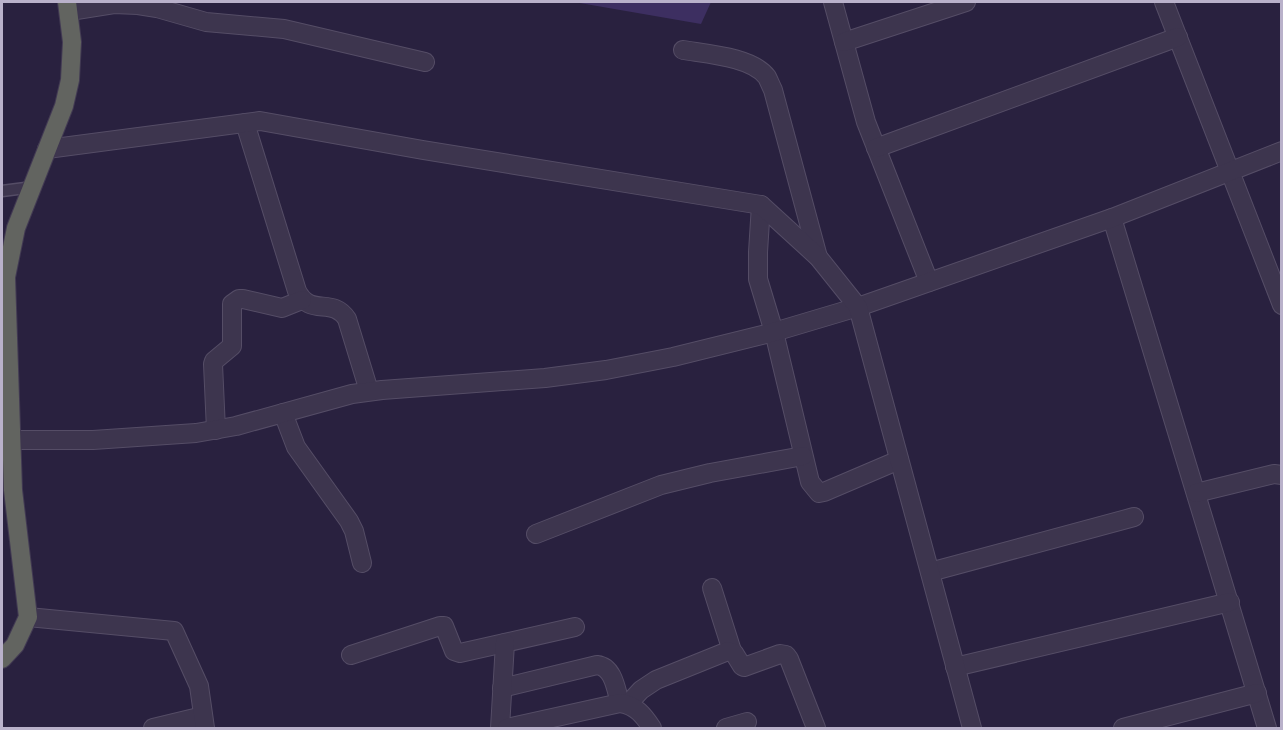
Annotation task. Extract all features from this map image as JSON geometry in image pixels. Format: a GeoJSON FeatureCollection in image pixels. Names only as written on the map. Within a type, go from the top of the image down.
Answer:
{"type":"FeatureCollection","features":[{"type":"Feature","properties":{"kind":"highway"},"geometry":{"type":"LineString","coordinates":[[2,659],[15,645],[28,617],[13,490],[4,315],[6,277],[16,228],[64,106],[70,80],[72,42],[69,6]]}},
{"type":"Feature","properties":{"kind":"street"},"geometry":{"type":"LineString","coordinates":[[833,2],[866,122],[929,282]]}},
{"type":"Feature","properties":{"kind":"street"},"geometry":{"type":"LineString","coordinates":[[844,42],[966,2]]}},
{"type":"Feature","properties":{"kind":"street"},"geometry":{"type":"LineString","coordinates":[[1164,2],[1281,305]]}},
{"type":"Feature","properties":{"kind":"street"},"geometry":{"type":"LineString","coordinates":[[69,6],[138,5],[206,22],[284,29],[425,62]]}},
{"type":"Feature","properties":{"kind":"street"},"geometry":{"type":"LineString","coordinates":[[876,148],[1178,37]]}},
{"type":"Feature","properties":{"kind":"street"},"geometry":{"type":"LineString","coordinates":[[683,50],[742,61],[754,66],[767,77],[773,90],[818,257]]}},
{"type":"Feature","properties":{"kind":"street"},"geometry":{"type":"LineString","coordinates":[[48,149],[260,122],[761,205],[818,257],[858,307],[972,729]]}},
{"type":"Feature","properties":{"kind":"street"},"geometry":{"type":"LineString","coordinates":[[245,123],[297,291],[302,300],[308,304],[336,308],[344,313],[369,391]]}},
{"type":"Feature","properties":{"kind":"street"},"geometry":{"type":"LineString","coordinates":[[11,440],[93,440],[196,433],[216,430],[369,391],[545,378],[606,370],[673,357],[774,332],[858,307],[1112,218],[1281,151]]}},
{"type":"Feature","properties":{"kind":"street"},"geometry":{"type":"LineString","coordinates":[[761,205],[759,279],[810,482],[819,493],[899,460]]}},
{"type":"Feature","properties":{"kind":"street"},"geometry":{"type":"LineString","coordinates":[[1112,218],[1267,729]]}},
{"type":"Feature","properties":{"kind":"street"},"geometry":{"type":"LineString","coordinates":[[216,430],[213,364],[232,346],[232,304],[243,299],[282,309],[302,300]]}},
{"type":"Feature","properties":{"kind":"street"},"geometry":{"type":"LineString","coordinates":[[283,413],[296,447],[354,531],[362,562]]}},
{"type":"Feature","properties":{"kind":"street"},"geometry":{"type":"LineString","coordinates":[[536,534],[661,485],[710,473],[803,456]]}},
{"type":"Feature","properties":{"kind":"street"},"geometry":{"type":"LineString","coordinates":[[1196,493],[1274,474],[1281,475]]}},
{"type":"Feature","properties":{"kind":"street"},"geometry":{"type":"LineString","coordinates":[[930,572],[1134,517]]}},
{"type":"Feature","properties":{"kind":"street"},"geometry":{"type":"LineString","coordinates":[[712,588],[732,651],[744,667],[780,654],[786,655],[816,729]]}},
{"type":"Feature","properties":{"kind":"street"},"geometry":{"type":"LineString","coordinates":[[955,667],[1230,602]]}},
{"type":"Feature","properties":{"kind":"street"},"geometry":{"type":"LineString","coordinates":[[28,617],[174,632],[199,686],[204,722],[153,729]]}},
{"type":"Feature","properties":{"kind":"street"},"geometry":{"type":"LineString","coordinates":[[351,655],[440,626],[447,629],[454,651],[458,653],[575,627]]}},
{"type":"Feature","properties":{"kind":"street"},"geometry":{"type":"LineString","coordinates":[[500,729],[505,643]]}},
{"type":"Feature","properties":{"kind":"street"},"geometry":{"type":"LineString","coordinates":[[507,729],[624,704],[656,680],[732,651]]}},
{"type":"Feature","properties":{"kind":"street"},"geometry":{"type":"LineString","coordinates":[[502,688],[603,666],[610,673],[624,704],[642,713],[652,729]]}},
{"type":"Feature","properties":{"kind":"street"},"geometry":{"type":"LineString","coordinates":[[1123,729],[1257,693]]}},
{"type":"Feature","properties":{"kind":"street"},"geometry":{"type":"LineString","coordinates":[[726,729],[747,722]]}},
{"type":"Feature","properties":{"kind":"lane"},"geometry":{"type":"LineString","coordinates":[[2,191],[33,187]]}},
{"type":"Feature","properties":{"kind":"shaded area"},"geometry":{"type":"Polygon","coordinates":[[[574,2],[711,2],[701,24],[574,2]]]}}]}
